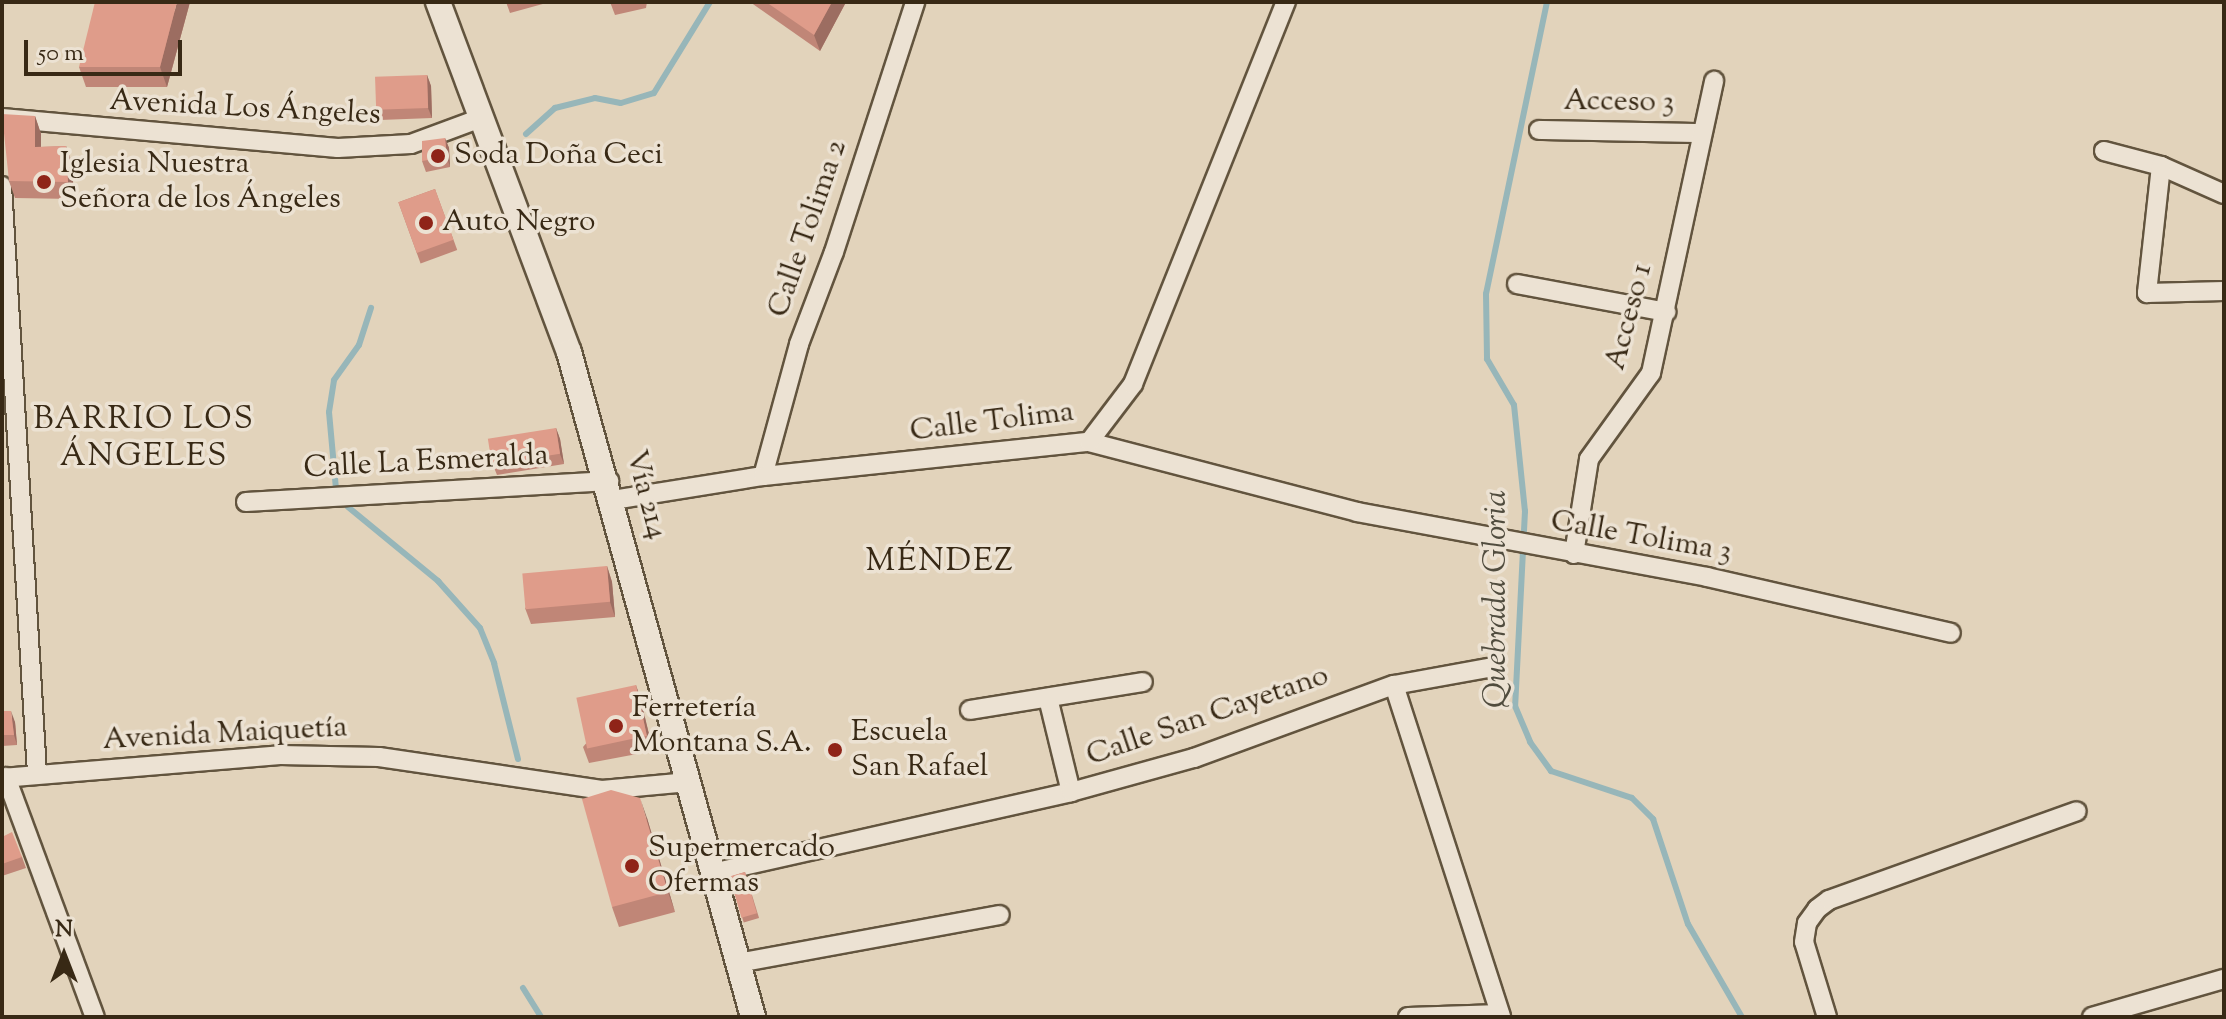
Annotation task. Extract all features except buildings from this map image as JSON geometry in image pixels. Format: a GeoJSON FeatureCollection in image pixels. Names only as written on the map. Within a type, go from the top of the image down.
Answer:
{"type":"FeatureCollection","features":[{"type":"Feature","properties":{"kind":"main road","name":"Vía 214"},"geometry":{"type":"LineString","coordinates":[[438,2],[569,352],[611,490],[753,1017]]}},
{"type":"Feature","properties":{"kind":"street","name":"Calle Tolima 2"},"geometry":{"type":"LineString","coordinates":[[763,476],[799,344],[834,252],[915,2]]}},
{"type":"Feature","properties":{"kind":"street","name":"Calle Tolima"},"geometry":{"type":"LineString","coordinates":[[611,490],[1089,442],[1133,384],[1286,2]]}},
{"type":"Feature","properties":{"kind":"street","name":"Acceso 1"},"geometry":{"type":"LineString","coordinates":[[1574,554],[1589,459],[1651,373],[1666,312],[1699,133],[1714,81]]}},
{"type":"Feature","properties":{"kind":"street","name":"Avenida Los Ángeles"},"geometry":{"type":"LineString","coordinates":[[2,118],[338,148],[411,144],[481,118]]}},
{"type":"Feature","properties":{"kind":"street","name":"Acceso 3"},"geometry":{"type":"LineString","coordinates":[[1539,130],[1699,133]]}},
{"type":"Feature","properties":{"kind":"street"},"geometry":{"type":"LineString","coordinates":[[2104,151],[2161,166],[2224,194]]}},
{"type":"Feature","properties":{"kind":"street"},"geometry":{"type":"LineString","coordinates":[[2161,166],[2147,293],[2224,291]]}},
{"type":"Feature","properties":{"kind":"street"},"geometry":{"type":"LineString","coordinates":[[2,186],[37,773]]}},
{"type":"Feature","properties":{"kind":"street"},"geometry":{"type":"LineString","coordinates":[[1517,284],[1666,312]]}},
{"type":"Feature","properties":{"kind":"street","name":"Calle Tolima 3"},"geometry":{"type":"LineString","coordinates":[[1089,442],[1248,487],[1491,541],[1707,577],[1951,633]]}},
{"type":"Feature","properties":{"kind":"street","name":"Calle La Esmeralda"},"geometry":{"type":"LineString","coordinates":[[246,502],[611,490]]}},
{"type":"Feature","properties":{"kind":"street","name":"Calle San Cayetano"},"geometry":{"type":"LineString","coordinates":[[712,873],[1071,792],[1194,758],[1394,685],[1488,668]]}},
{"type":"Feature","properties":{"kind":"street"},"geometry":{"type":"LineString","coordinates":[[970,710],[1143,682]]}},
{"type":"Feature","properties":{"kind":"street"},"geometry":{"type":"LineString","coordinates":[[1394,685],[1500,1016],[1408,1017]]}},
{"type":"Feature","properties":{"kind":"street"},"geometry":{"type":"LineString","coordinates":[[1048,698],[1071,792]]}},
{"type":"Feature","properties":{"kind":"street","name":"Avenida Maiquetía"},"geometry":{"type":"LineString","coordinates":[[4,778],[280,755],[379,757],[602,790],[689,782]]}},
{"type":"Feature","properties":{"kind":"street"},"geometry":{"type":"LineString","coordinates":[[4,778],[95,1017]]}},
{"type":"Feature","properties":{"kind":"street"},"geometry":{"type":"LineString","coordinates":[[1827,1017],[1804,942],[1807,923],[1817,909],[1829,900],[2077,811]]}},
{"type":"Feature","properties":{"kind":"street"},"geometry":{"type":"LineString","coordinates":[[738,963],[1000,915]]}},
{"type":"Feature","properties":{"kind":"street"},"geometry":{"type":"LineString","coordinates":[[2092,1017],[2224,979]]}},
{"type":"Feature","properties":{"kind":"waterway"},"geometry":{"type":"LineString","coordinates":[[526,134],[555,108],[595,98],[621,103],[654,93],[710,2]]}},
{"type":"Feature","properties":{"kind":"waterway","name":"Quebrada Gloria"},"geometry":{"type":"LineString","coordinates":[[1547,2],[1486,294],[1487,359],[1514,405],[1525,511],[1515,706],[1530,742],[1551,771],[1632,798],[1653,819],[1688,924],[1742,1017]]}},
{"type":"Feature","properties":{"kind":"waterway"},"geometry":{"type":"LineString","coordinates":[[336,489],[329,412],[334,380],[359,345],[371,308]]}},
{"type":"Feature","properties":{"kind":"waterway"},"geometry":{"type":"LineString","coordinates":[[348,507],[438,581],[480,628],[494,663],[518,759]]}},
{"type":"Feature","properties":{"kind":"waterway"},"geometry":{"type":"LineString","coordinates":[[523,988],[541,1017]]}},
{"type":"Feature","properties":{"kind":"place","name":"Soda Doña Ceci"},"geometry":{"type":"Point","coordinates":[438,156]}},
{"type":"Feature","properties":{"kind":"place","name":"Iglesia Nuestra Señora de los Ángeles"},"geometry":{"type":"Point","coordinates":[44,182]}},
{"type":"Feature","properties":{"kind":"place","name":"Auto Negro"},"geometry":{"type":"Point","coordinates":[426,223]}},
{"type":"Feature","properties":{"kind":"place","name":"Ferretería Montana S.A."},"geometry":{"type":"Point","coordinates":[616,726]}},
{"type":"Feature","properties":{"kind":"place","name":"Escuela San Rafael"},"geometry":{"type":"Point","coordinates":[835,750]}},
{"type":"Feature","properties":{"kind":"place","name":"Supermercado Ofermas"},"geometry":{"type":"Point","coordinates":[632,866]}},
{"type":"Feature","properties":{"kind":"district","name":"BARRIO LOS ÁNGELES"},"geometry":{"type":"Point","coordinates":[144,440]}},
{"type":"Feature","properties":{"kind":"district","name":"MÉNDEZ"},"geometry":{"type":"Point","coordinates":[940,562]}}]}
